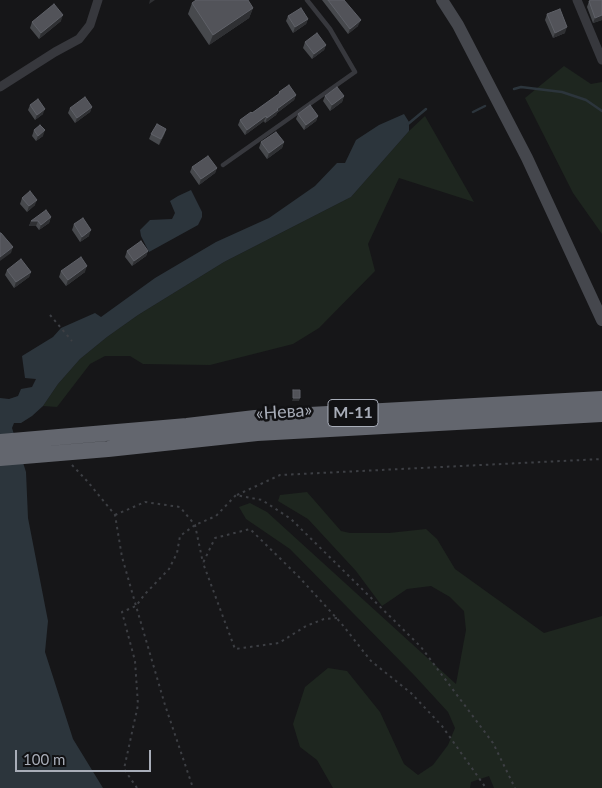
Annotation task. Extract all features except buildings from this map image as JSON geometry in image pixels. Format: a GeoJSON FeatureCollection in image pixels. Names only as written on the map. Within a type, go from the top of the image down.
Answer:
{"type":"FeatureCollection","features":[{"type":"Feature","properties":{"kind":"highway","name":"«Нева»"},"geometry":{"type":"LineString","coordinates":[[0,458],[256,418],[602,399]]}},
{"type":"Feature","properties":{"kind":"highway","name":"«Нева»"},"geometry":{"type":"LineString","coordinates":[[0,442],[106,442],[602,414]]}},
{"type":"Feature","properties":{"kind":"main road"},"geometry":{"type":"LineString","coordinates":[[442,0],[458,25],[527,158],[602,320]]}},
{"type":"Feature","properties":{"kind":"street"},"geometry":{"type":"LineString","coordinates":[[0,87],[54,52],[79,39],[90,24],[98,0]]}},
{"type":"Feature","properties":{"kind":"street"},"geometry":{"type":"LineString","coordinates":[[577,0],[602,60]]}},
{"type":"Feature","properties":{"kind":"lane"},"geometry":{"type":"LineString","coordinates":[[223,165],[355,72],[330,29],[308,0]]}},
{"type":"Feature","properties":{"kind":"path"},"geometry":{"type":"LineString","coordinates":[[50,315],[72,341]]}},
{"type":"Feature","properties":{"kind":"path"},"geometry":{"type":"LineString","coordinates":[[137,788],[124,769],[138,705],[135,661],[122,612],[136,606],[169,569],[177,553],[180,536],[195,524],[216,516],[236,495],[280,475],[602,459]]}},
{"type":"Feature","properties":{"kind":"path"},"geometry":{"type":"LineString","coordinates":[[72,465],[115,514],[122,556],[136,606],[165,705],[193,788]]}},
{"type":"Feature","properties":{"kind":"path"},"geometry":{"type":"LineString","coordinates":[[236,495],[262,500],[291,519],[422,647],[493,743],[515,788]]}},
{"type":"Feature","properties":{"kind":"path"},"geometry":{"type":"LineString","coordinates":[[115,514],[145,502],[180,507],[195,524],[203,563],[235,649],[279,642],[306,626],[324,619],[337,618]]}},
{"type":"Feature","properties":{"kind":"path"},"geometry":{"type":"LineString","coordinates":[[203,563],[215,538],[250,528],[337,618],[372,661],[411,693],[442,726],[486,788]]}},
{"type":"Feature","properties":{"kind":"shaded area"},"geometry":{"type":"Polygon","coordinates":[[[564,66],[591,84],[602,82],[602,234],[573,193],[525,98],[564,66]]]}},
{"type":"Feature","properties":{"kind":"shaded area"},"geometry":{"type":"Polygon","coordinates":[[[404,114],[409,122],[409,131],[351,197],[224,262],[138,315],[80,359],[58,384],[43,406],[32,416],[21,423],[14,423],[12,428],[26,472],[28,518],[48,621],[45,652],[73,739],[103,788],[0,788],[0,398],[9,399],[18,396],[21,389],[32,387],[36,379],[25,378],[22,356],[53,337],[61,328],[95,313],[101,317],[155,278],[216,242],[269,218],[315,186],[337,163],[345,163],[356,140],[379,125],[404,114]]]}},
{"type":"Feature","properties":{"kind":"shaded area"},"geometry":{"type":"Polygon","coordinates":[[[425,116],[474,202],[399,178],[368,244],[375,271],[319,328],[293,344],[210,365],[143,364],[130,356],[105,356],[90,364],[57,407],[43,406],[58,384],[80,359],[138,315],[224,262],[351,197],[409,131],[425,116]]]}},
{"type":"Feature","properties":{"kind":"shaded area"},"geometry":{"type":"Polygon","coordinates":[[[191,190],[202,212],[198,225],[149,252],[140,230],[150,220],[172,219],[175,213],[170,201],[191,190]]]}},
{"type":"Feature","properties":{"kind":"shaded area"},"geometry":{"type":"Polygon","coordinates":[[[307,492],[341,531],[350,533],[389,533],[426,529],[437,539],[455,569],[544,633],[602,616],[602,788],[494,788],[489,776],[471,782],[470,788],[333,788],[317,760],[300,747],[293,724],[305,687],[328,668],[347,671],[380,712],[404,764],[418,775],[433,765],[448,745],[455,728],[448,712],[414,675],[290,549],[246,519],[239,507],[250,503],[267,512],[456,684],[466,630],[464,611],[450,597],[431,586],[407,589],[382,606],[356,571],[308,519],[278,501],[280,495],[307,492]]]}},
{"type":"Feature","properties":{"kind":"waterway"},"geometry":{"type":"LineString","coordinates":[[514,89],[521,87],[562,92],[586,100],[602,111]]}},
{"type":"Feature","properties":{"kind":"waterway"},"geometry":{"type":"LineString","coordinates":[[473,112],[485,106]]}},
{"type":"Feature","properties":{"kind":"waterway"},"geometry":{"type":"LineString","coordinates":[[408,124],[426,109]]}}]}
